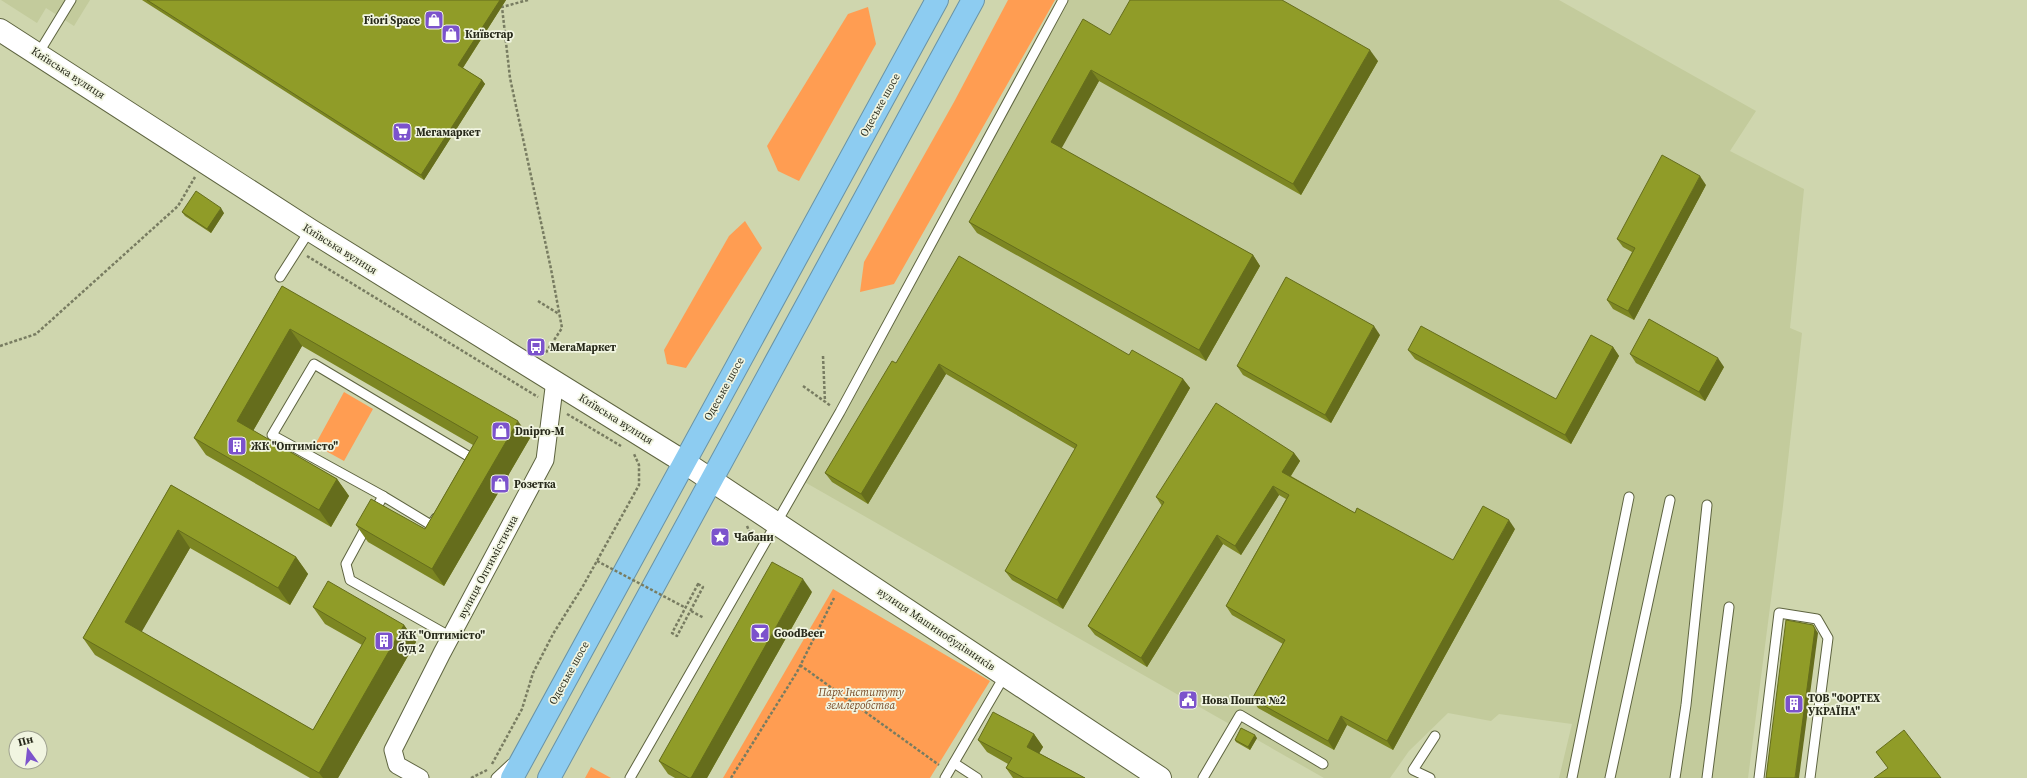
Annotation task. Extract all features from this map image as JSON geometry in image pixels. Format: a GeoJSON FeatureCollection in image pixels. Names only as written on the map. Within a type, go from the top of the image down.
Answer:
{"type":"FeatureCollection","features":[{"type":"Feature","properties":{"kind":"highway","name":"Одеське шосе"},"geometry":{"type":"LineString","coordinates":[[512,778],[937,0]]}},
{"type":"Feature","properties":{"kind":"highway"},"geometry":{"type":"LineString","coordinates":[[549,778],[713,480],[973,0]]}},
{"type":"Feature","properties":{"kind":"street","name":"Київська вулиця"},"geometry":{"type":"LineString","coordinates":[[0,30],[310,230],[555,380],[713,480]]}},
{"type":"Feature","properties":{"kind":"street","name":"вулиця Оптимістична"},"geometry":{"type":"LineString","coordinates":[[420,778],[397,765],[393,750],[545,460],[555,380]]}},
{"type":"Feature","properties":{"kind":"street","name":"вулиця Машинобудівників"},"geometry":{"type":"LineString","coordinates":[[713,480],[1160,778]]}},
{"type":"Feature","properties":{"kind":"lane"},"geometry":{"type":"LineString","coordinates":[[38,54],[71,0]]}},
{"type":"Feature","properties":{"kind":"lane"},"geometry":{"type":"LineString","coordinates":[[630,778],[840,412],[1063,0]]}},
{"type":"Feature","properties":{"kind":"lane"},"geometry":{"type":"LineString","coordinates":[[280,277],[310,230]]}},
{"type":"Feature","properties":{"kind":"lane"},"geometry":{"type":"LineString","coordinates":[[439,512],[431,525],[383,496],[272,434],[314,364],[473,459],[464,472]]}},
{"type":"Feature","properties":{"kind":"lane"},"geometry":{"type":"LineString","coordinates":[[383,496],[346,564],[350,580],[451,637]]}},
{"type":"Feature","properties":{"kind":"lane"},"geometry":{"type":"LineString","coordinates":[[1572,778],[1629,497]]}},
{"type":"Feature","properties":{"kind":"lane"},"geometry":{"type":"LineString","coordinates":[[1610,778],[1670,500]]}},
{"type":"Feature","properties":{"kind":"lane"},"geometry":{"type":"LineString","coordinates":[[1675,778],[1687,698],[1707,505]]}},
{"type":"Feature","properties":{"kind":"lane"},"geometry":{"type":"LineString","coordinates":[[1707,778],[1729,607]]}},
{"type":"Feature","properties":{"kind":"lane"},"geometry":{"type":"LineString","coordinates":[[1759,778],[1779,613],[1817,618],[1828,638],[1810,778]]}},
{"type":"Feature","properties":{"kind":"lane"},"geometry":{"type":"LineString","coordinates":[[947,775],[1005,674]]}},
{"type":"Feature","properties":{"kind":"lane"},"geometry":{"type":"LineString","coordinates":[[1203,778],[1240,715],[1323,764]]}},
{"type":"Feature","properties":{"kind":"lane"},"geometry":{"type":"LineString","coordinates":[[1430,778],[1413,770],[1435,736]]}},
{"type":"Feature","properties":{"kind":"lane"},"geometry":{"type":"LineString","coordinates":[[496,778],[528,748]]}},
{"type":"Feature","properties":{"kind":"lane"},"geometry":{"type":"LineString","coordinates":[[954,763],[977,778]]}},
{"type":"Feature","properties":{"kind":"path"},"geometry":{"type":"LineString","coordinates":[[528,0],[502,6],[510,78],[562,328],[544,357]]}},
{"type":"Feature","properties":{"kind":"path"},"geometry":{"type":"LineString","coordinates":[[0,346],[36,334],[178,206],[204,161]]}},
{"type":"Feature","properties":{"kind":"path"},"geometry":{"type":"LineString","coordinates":[[297,250],[622,447]]}},
{"type":"Feature","properties":{"kind":"path"},"geometry":{"type":"LineString","coordinates":[[538,301],[560,315]]}},
{"type":"Feature","properties":{"kind":"path"},"geometry":{"type":"LineString","coordinates":[[823,356],[825,402]]}},
{"type":"Feature","properties":{"kind":"path"},"geometry":{"type":"LineString","coordinates":[[803,386],[840,412]]}},
{"type":"Feature","properties":{"kind":"path"},"geometry":{"type":"LineString","coordinates":[[471,778],[490,769],[522,709],[533,673],[553,634],[597,561],[639,485],[639,465],[635,454],[628,451]]}},
{"type":"Feature","properties":{"kind":"path"},"geometry":{"type":"LineString","coordinates":[[597,561],[686,608]]}},
{"type":"Feature","properties":{"kind":"path"},"geometry":{"type":"LineString","coordinates":[[698,584],[703,588],[691,611],[677,636],[672,632],[698,584]]}},
{"type":"Feature","properties":{"kind":"path"},"geometry":{"type":"LineString","coordinates":[[731,778],[800,665],[834,598]]}},
{"type":"Feature","properties":{"kind":"path"},"geometry":{"type":"LineString","coordinates":[[691,611],[704,618]]}},
{"type":"Feature","properties":{"kind":"path"},"geometry":{"type":"LineString","coordinates":[[800,665],[947,775]]}},
{"type":"Feature","properties":{"kind":"shaded area"},"geometry":{"type":"Polygon","coordinates":[[[1,0],[90,0],[74,26],[46,8],[37,23],[1,0]]]}},
{"type":"Feature","properties":{"kind":"shaded area"},"geometry":{"type":"Polygon","coordinates":[[[1063,0],[1559,0],[1756,111],[1730,151],[1804,189],[1790,328],[1802,333],[1783,506],[1748,778],[1559,778],[1572,724],[1499,714],[1491,721],[1448,713],[1409,751],[1390,778],[1324,778],[801,480],[1063,0]]]}},
{"type":"Feature","properties":{"kind":"green space"},"geometry":{"type":"Polygon","coordinates":[[[1008,0],[1055,0],[894,284],[860,292],[864,262],[954,102],[1008,0]]]}},
{"type":"Feature","properties":{"kind":"green space"},"geometry":{"type":"Polygon","coordinates":[[[868,7],[876,44],[799,181],[778,171],[767,146],[848,14],[868,7]]]}},
{"type":"Feature","properties":{"kind":"green space"},"geometry":{"type":"Polygon","coordinates":[[[745,221],[762,248],[686,368],[667,364],[664,350],[729,236],[745,221]]]}},
{"type":"Feature","properties":{"kind":"green space"},"geometry":{"type":"Polygon","coordinates":[[[344,392],[373,409],[344,461],[315,445],[344,392]]]}},
{"type":"Feature","properties":{"kind":"green space","name":"Парк Інституту землеробства"},"geometry":{"type":"Polygon","coordinates":[[[833,589],[990,681],[930,778],[723,778],[833,589]]]}},
{"type":"Feature","properties":{"kind":"green space"},"geometry":{"type":"Polygon","coordinates":[[[591,767],[611,778],[585,778],[591,767]]]}},
{"type":"Feature","properties":{"kind":"building","name":"Мегамаркет"},"geometry":{"type":"Polygon","coordinates":[[[147,0],[500,0],[458,65],[482,80],[421,175],[147,0]]]}},
{"type":"Feature","properties":{"kind":"building"},"geometry":{"type":"Polygon","coordinates":[[[1130,0],[1282,0],[1370,50],[1293,184],[1091,70],[1051,142],[1253,255],[1199,350],[969,222],[1083,19],[1110,35],[1130,0]]]}},
{"type":"Feature","properties":{"kind":"building"},"geometry":{"type":"Polygon","coordinates":[[[1662,155],[1700,176],[1628,311],[1607,300],[1635,248],[1617,239],[1662,155]]]}},
{"type":"Feature","properties":{"kind":"building"},"geometry":{"type":"Polygon","coordinates":[[[196,191],[221,208],[207,229],[182,212],[196,191]]]}},
{"type":"Feature","properties":{"kind":"building"},"geometry":{"type":"Polygon","coordinates":[[[959,256],[1129,355],[1132,350],[1183,379],[1057,600],[1005,571],[1077,445],[939,364],[861,494],[825,473],[892,361],[896,363],[959,256]]]}},
{"type":"Feature","properties":{"kind":"building"},"geometry":{"type":"Polygon","coordinates":[[[1286,277],[1374,326],[1325,415],[1237,366],[1286,277]]]}},
{"type":"Feature","properties":{"kind":"building"},"geometry":{"type":"Polygon","coordinates":[[[282,286],[518,421],[432,569],[356,525],[371,499],[425,529],[478,437],[290,329],[237,421],[337,479],[319,510],[194,438],[282,286]]]}},
{"type":"Feature","properties":{"kind":"building"},"geometry":{"type":"Polygon","coordinates":[[[1649,319],[1718,358],[1699,392],[1630,354],[1649,319]]]}},
{"type":"Feature","properties":{"kind":"building"},"geometry":{"type":"Polygon","coordinates":[[[1421,326],[1556,399],[1591,335],[1613,347],[1565,435],[1408,350],[1421,326]]]}},
{"type":"Feature","properties":{"kind":"building"},"geometry":{"type":"Polygon","coordinates":[[[1216,403],[1294,453],[1282,472],[1355,513],[1357,508],[1453,560],[1483,506],[1509,520],[1387,741],[1341,716],[1328,741],[1252,699],[1285,640],[1226,606],[1289,495],[1273,486],[1235,546],[1217,535],[1141,658],[1088,626],[1164,502],[1156,497],[1216,403]]]}},
{"type":"Feature","properties":{"kind":"building"},"geometry":{"type":"Polygon","coordinates":[[[171,485],[296,557],[278,588],[178,530],[125,622],[313,730],[366,638],[313,607],[328,581],[404,625],[319,773],[83,638],[171,485]]]}},
{"type":"Feature","properties":{"kind":"building"},"geometry":{"type":"Polygon","coordinates":[[[772,562],[803,579],[691,778],[689,778],[659,761],[772,562]]]}},
{"type":"Feature","properties":{"kind":"building","name":"ТОВ \"ФОРТЕХ УКРАЇНА\""},"geometry":{"type":"Polygon","coordinates":[[[1786,620],[1813,625],[1815,629],[1795,778],[1766,778],[1786,620]]]}},
{"type":"Feature","properties":{"kind":"building"},"geometry":{"type":"Polygon","coordinates":[[[993,712],[1034,734],[1027,747],[1085,778],[1024,778],[1006,768],[1012,758],[978,740],[993,712]]]}},
{"type":"Feature","properties":{"kind":"building"},"geometry":{"type":"Polygon","coordinates":[[[1241,728],[1255,735],[1248,747],[1235,740],[1241,728]]]}},
{"type":"Feature","properties":{"kind":"building"},"geometry":{"type":"Polygon","coordinates":[[[1904,730],[1941,778],[1874,778],[1888,768],[1876,752],[1904,730]]]}},
{"type":"Feature","properties":{"kind":"place","name":"Fiori Space"},"geometry":{"type":"Point","coordinates":[434,20]}},
{"type":"Feature","properties":{"kind":"place","name":"Київстар"},"geometry":{"type":"Point","coordinates":[451,34]}},
{"type":"Feature","properties":{"kind":"place","name":"Мегамаркет"},"geometry":{"type":"Point","coordinates":[402,132]}},
{"type":"Feature","properties":{"kind":"place","name":"МегаМаркет"},"geometry":{"type":"Point","coordinates":[536,347]}},
{"type":"Feature","properties":{"kind":"place","name":"Dnipro-M"},"geometry":{"type":"Point","coordinates":[501,431]}},
{"type":"Feature","properties":{"kind":"place","name":"ЖК \"Оптимісто\""},"geometry":{"type":"Point","coordinates":[237,446]}},
{"type":"Feature","properties":{"kind":"place","name":"Розетка"},"geometry":{"type":"Point","coordinates":[500,484]}},
{"type":"Feature","properties":{"kind":"place","name":"Чабани"},"geometry":{"type":"Point","coordinates":[720,537]}},
{"type":"Feature","properties":{"kind":"place","name":"GoodBeer"},"geometry":{"type":"Point","coordinates":[760,633]}},
{"type":"Feature","properties":{"kind":"place","name":"ЖК \"Оптимісто\" буд 2"},"geometry":{"type":"Point","coordinates":[384,641]}},
{"type":"Feature","properties":{"kind":"place","name":"Нова Пошта №2"},"geometry":{"type":"Point","coordinates":[1188,700]}},
{"type":"Feature","properties":{"kind":"place","name":"ТОВ \"ФОРТЕХ УКРАЇНА\""},"geometry":{"type":"Point","coordinates":[1794,704]}}]}
